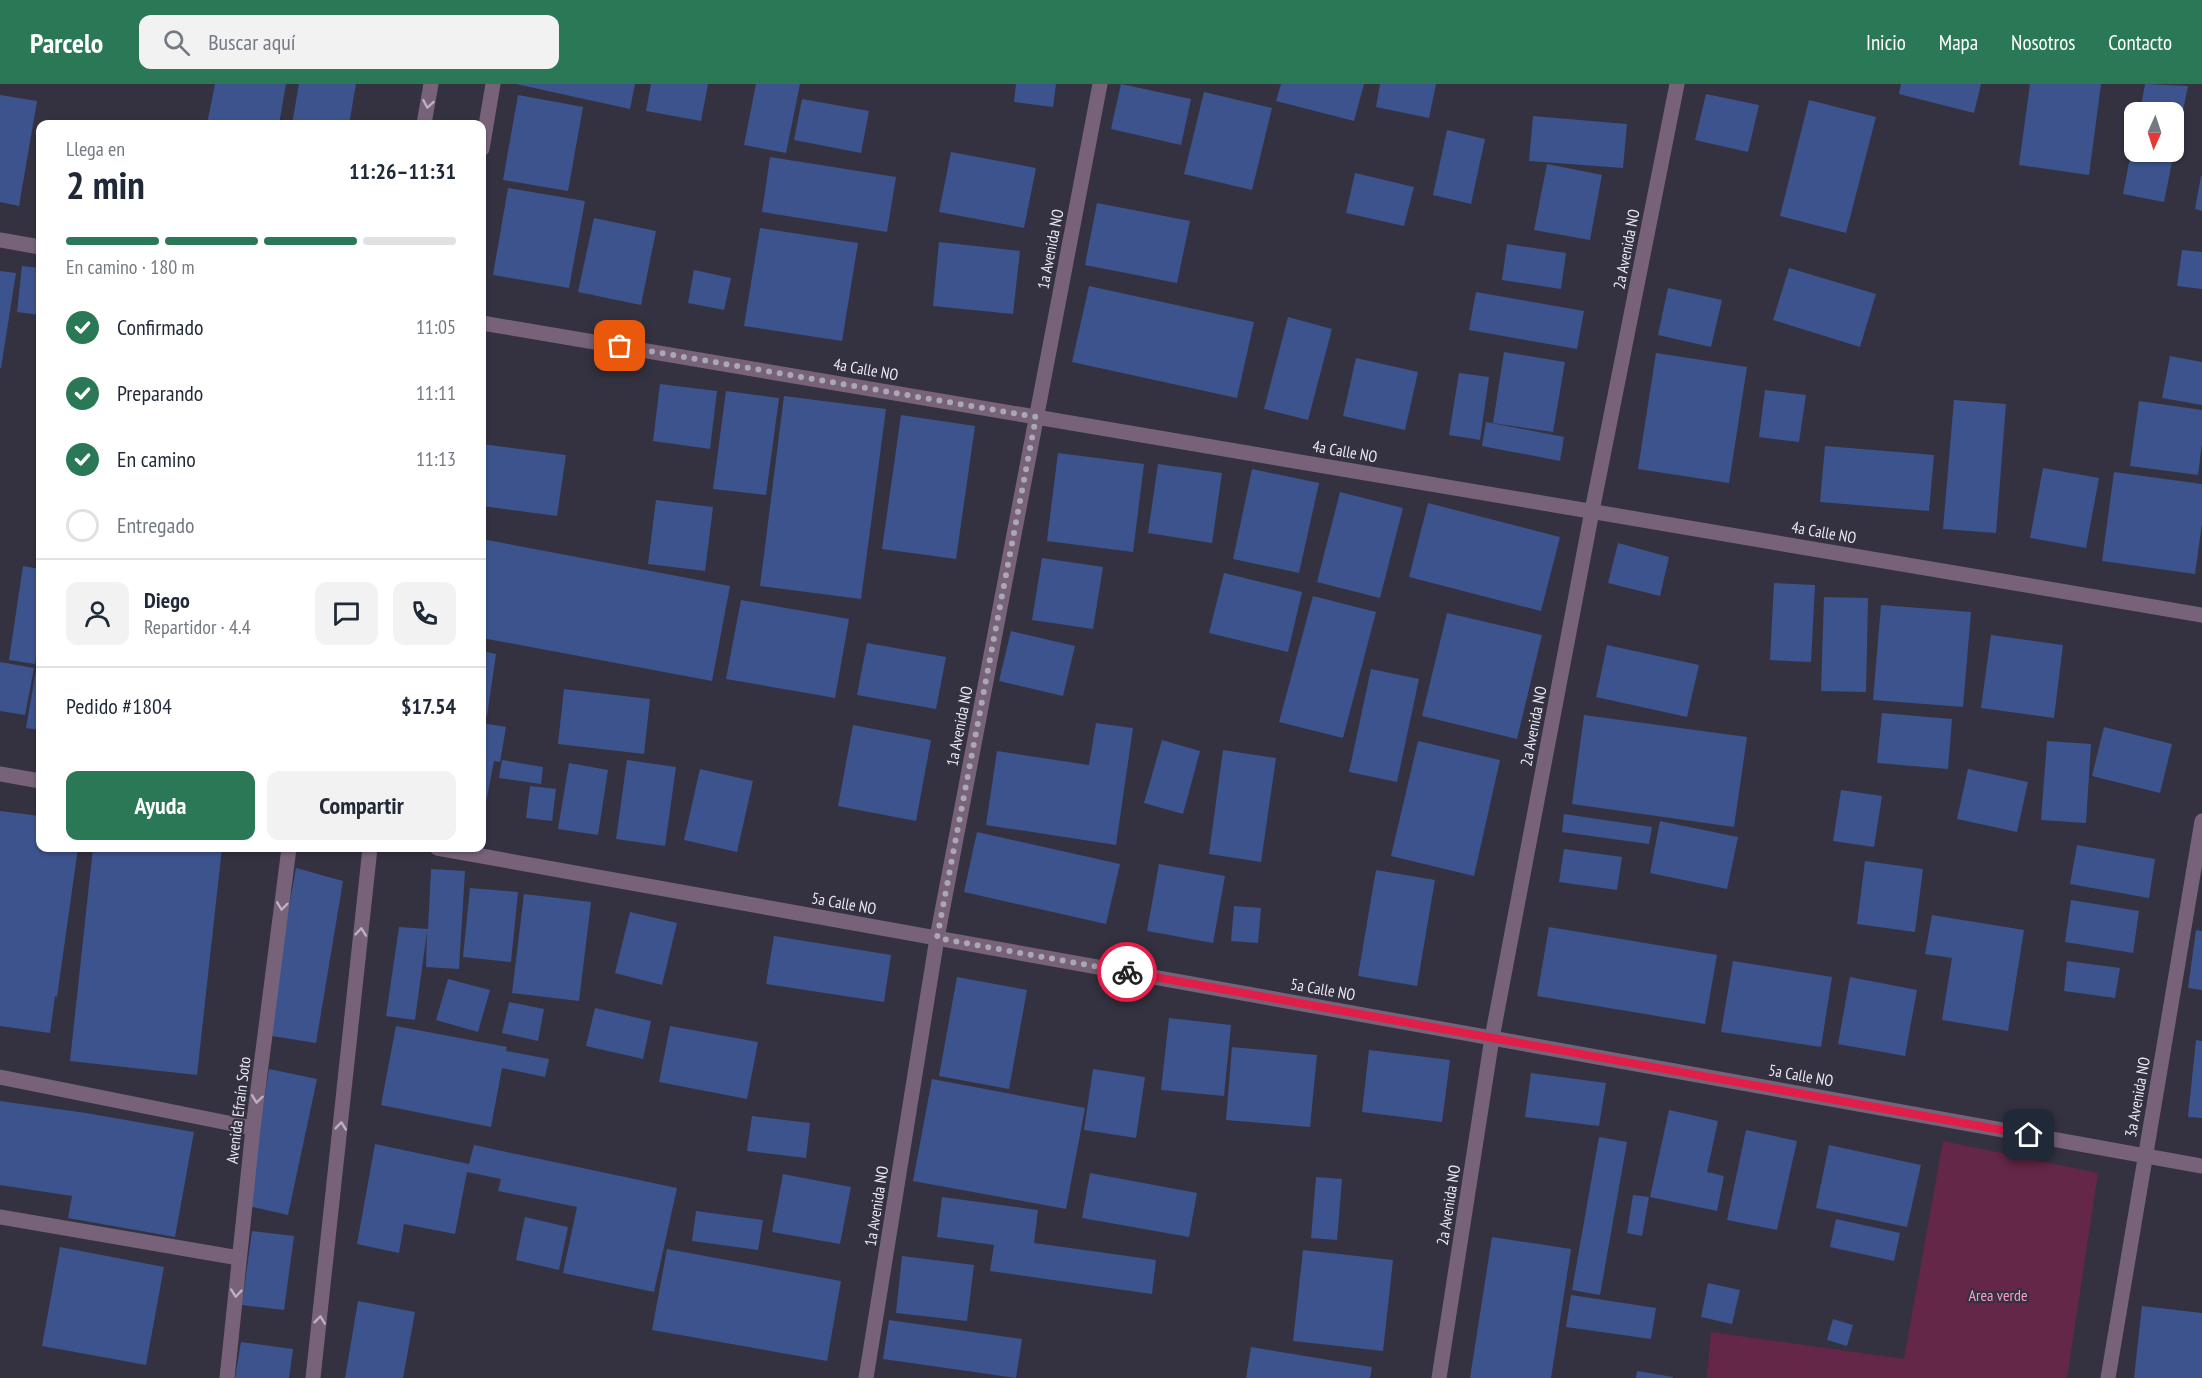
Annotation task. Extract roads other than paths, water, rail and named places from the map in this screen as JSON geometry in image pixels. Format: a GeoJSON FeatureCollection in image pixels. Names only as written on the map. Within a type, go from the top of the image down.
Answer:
{"type":"FeatureCollection","features":[{"type":"Feature","properties":{"kind":"street"},"geometry":{"type":"LineString","coordinates":[[425,120],[431,84]]}},
{"type":"Feature","properties":{"kind":"street"},"geometry":{"type":"LineString","coordinates":[[486,125],[493,84]]}},
{"type":"Feature","properties":{"kind":"street","name":"1a Avenida NO"},"geometry":{"type":"LineString","coordinates":[[866,1378],[937,938],[1100,84]]}},
{"type":"Feature","properties":{"kind":"street","name":"2a Avenida NO"},"geometry":{"type":"LineString","coordinates":[[1439,1378],[1491,1038],[1677,84]]}},
{"type":"Feature","properties":{"kind":"street"},"geometry":{"type":"LineString","coordinates":[[0,240],[36,246]]}},
{"type":"Feature","properties":{"kind":"street","name":"4a Calle NO"},"geometry":{"type":"LineString","coordinates":[[486,324],[2202,615]]}},
{"type":"Feature","properties":{"kind":"street"},"geometry":{"type":"LineString","coordinates":[[0,774],[36,780]]}},
{"type":"Feature","properties":{"kind":"street","name":"3a Avenida NO"},"geometry":{"type":"LineString","coordinates":[[2108,1378],[2202,821]]}},
{"type":"Feature","properties":{"kind":"street","name":"Avenida Efraín Soto"},"geometry":{"type":"LineString","coordinates":[[227,1378],[253,1128],[288,852]]}},
{"type":"Feature","properties":{"kind":"street"},"geometry":{"type":"LineString","coordinates":[[313,1378],[370,852]]}},
{"type":"Feature","properties":{"kind":"street","name":"5a Calle NO"},"geometry":{"type":"LineString","coordinates":[[459,852],[2202,1166]]}},
{"type":"Feature","properties":{"kind":"street"},"geometry":{"type":"LineString","coordinates":[[0,1077],[253,1128]]}},
{"type":"Feature","properties":{"kind":"street"},"geometry":{"type":"LineString","coordinates":[[0,1217],[239,1258]]}},
{"type":"Feature","properties":{"kind":"park label","name":"Area verde"},"geometry":{"type":"Point","coordinates":[1998,1295]}}]}
